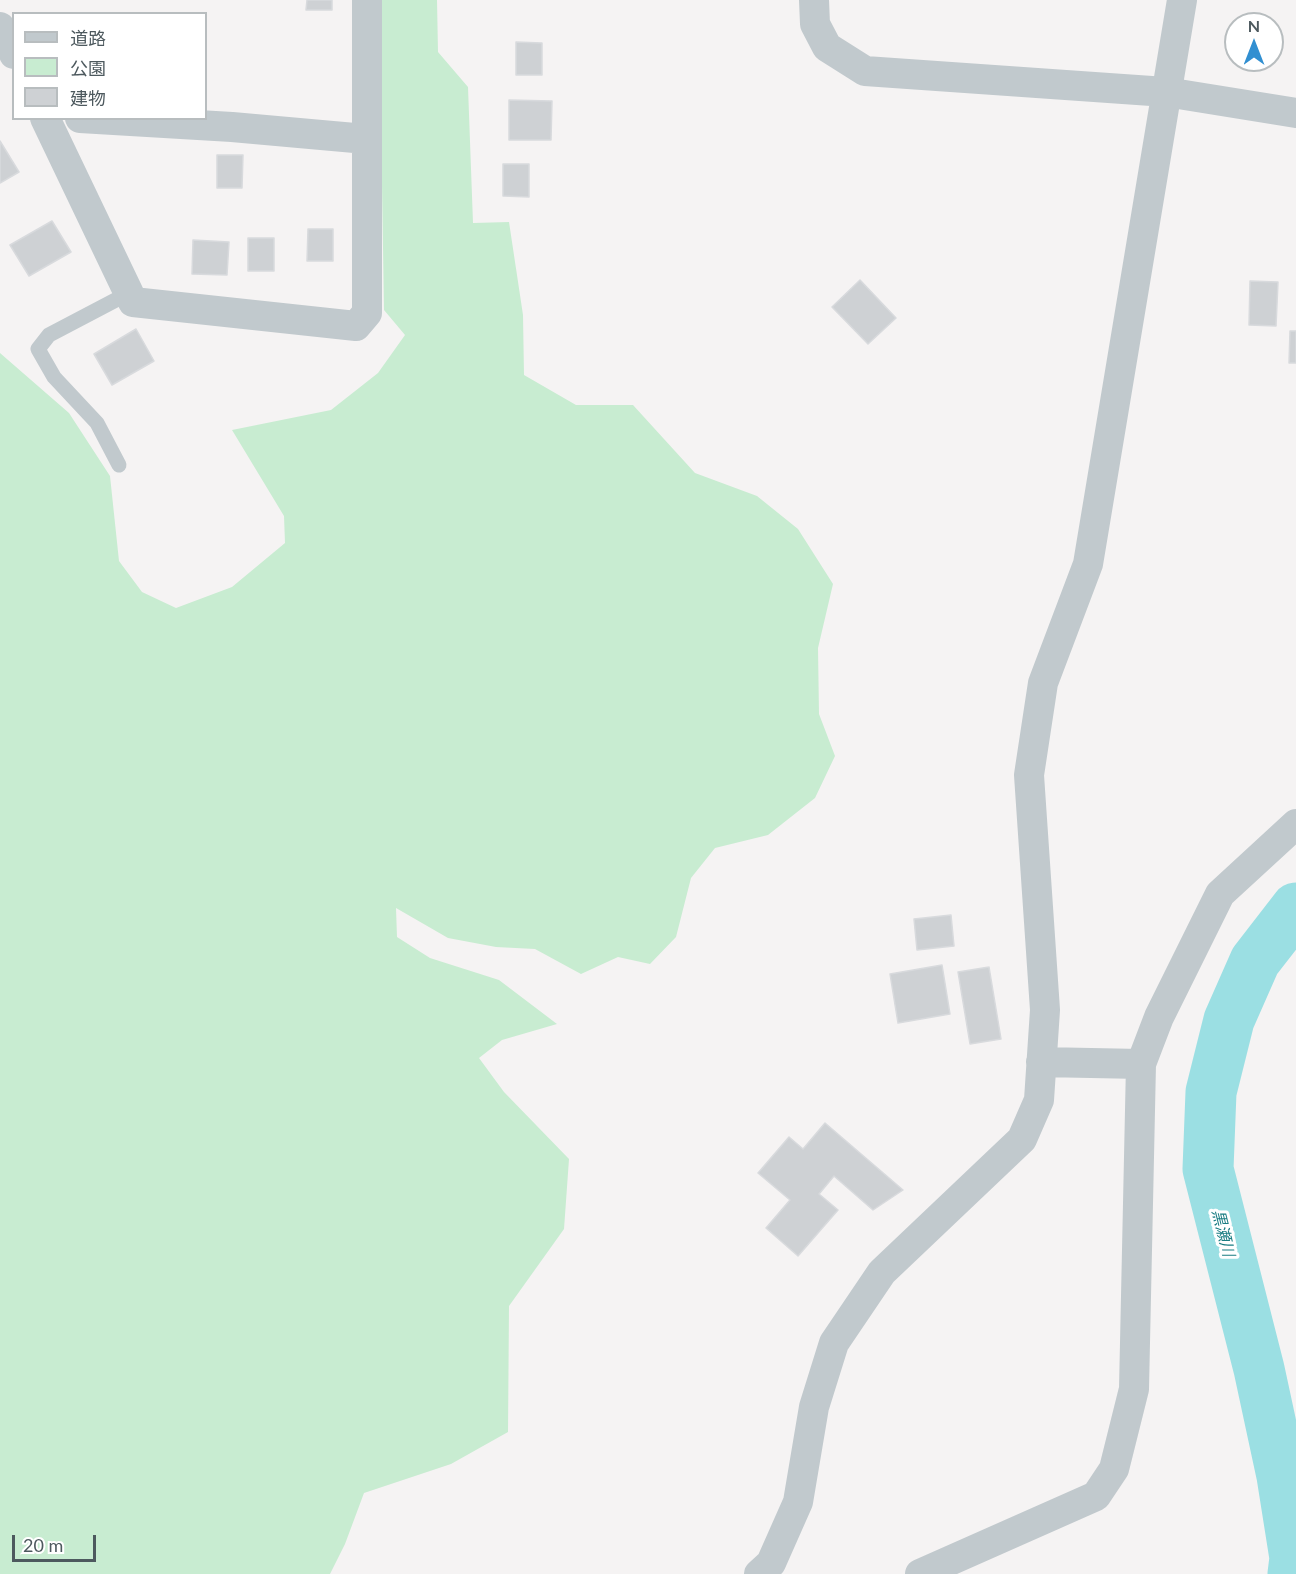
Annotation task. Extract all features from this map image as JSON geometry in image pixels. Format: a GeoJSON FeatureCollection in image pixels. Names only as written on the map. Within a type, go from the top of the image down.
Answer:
{"type":"FeatureCollection","features":[{"type":"Feature","properties":{"kind":"street"},"geometry":{"type":"LineString","coordinates":[[46,120],[133,302],[356,326],[368,313],[367,0]]}},
{"type":"Feature","properties":{"kind":"street"},"geometry":{"type":"LineString","coordinates":[[814,0],[815,24],[827,47],[865,71],[1166,92],[1296,113]]}},
{"type":"Feature","properties":{"kind":"street"},"geometry":{"type":"LineString","coordinates":[[759,1574],[771,1563],[798,1502],[814,1407],[834,1342],[882,1272],[1022,1138],[1039,1100],[1045,1010],[1029,774],[1043,683],[1088,564],[1182,0]]}},
{"type":"Feature","properties":{"kind":"street"},"geometry":{"type":"LineString","coordinates":[[0,27],[12,50]]}},
{"type":"Feature","properties":{"kind":"street"},"geometry":{"type":"LineString","coordinates":[[114,120],[232,127],[366,139]]}},
{"type":"Feature","properties":{"kind":"street"},"geometry":{"type":"LineString","coordinates":[[921,1574],[1096,1496],[1114,1469],[1134,1389],[1142,1064],[1159,1017],[1220,894],[1296,824]]}},
{"type":"Feature","properties":{"kind":"street"},"geometry":{"type":"LineString","coordinates":[[1041,1062],[1142,1064]]}},
{"type":"Feature","properties":{"kind":"lane"},"geometry":{"type":"LineString","coordinates":[[119,465],[97,423],[54,377],[38,349],[49,335],[129,293]]}},
{"type":"Feature","properties":{"kind":"green space"},"geometry":{"type":"Polygon","coordinates":[[[379,0],[437,0],[438,52],[468,87],[473,223],[509,222],[523,315],[524,375],[576,405],[633,405],[695,473],[757,496],[798,529],[833,584],[818,648],[819,714],[835,756],[815,798],[768,835],[715,848],[691,878],[676,937],[650,964],[618,957],[581,974],[535,949],[496,947],[448,938],[396,908],[397,937],[430,958],[499,980],[557,1024],[502,1040],[479,1058],[504,1092],[569,1159],[564,1229],[509,1306],[508,1432],[451,1464],[364,1493],[345,1544],[330,1574],[0,1574],[0,353],[69,413],[110,476],[119,561],[142,592],[176,608],[232,587],[285,543],[284,516],[232,430],[331,410],[378,373],[405,335],[384,310],[379,0]]]}},
{"type":"Feature","properties":{"kind":"building"},"geometry":{"type":"Polygon","coordinates":[[[307,0],[332,0],[332,10],[306,10],[307,0]]]}},
{"type":"Feature","properties":{"kind":"building"},"geometry":{"type":"Polygon","coordinates":[[[516,42],[542,43],[542,75],[516,75],[516,42]]]}},
{"type":"Feature","properties":{"kind":"building"},"geometry":{"type":"Polygon","coordinates":[[[509,100],[552,101],[551,140],[509,140],[509,100]]]}},
{"type":"Feature","properties":{"kind":"building"},"geometry":{"type":"Polygon","coordinates":[[[0,141],[19,172],[0,183],[0,141]]]}},
{"type":"Feature","properties":{"kind":"building"},"geometry":{"type":"Polygon","coordinates":[[[217,155],[243,155],[242,188],[217,188],[217,155]]]}},
{"type":"Feature","properties":{"kind":"building"},"geometry":{"type":"Polygon","coordinates":[[[503,164],[529,164],[529,197],[503,196],[503,164]]]}},
{"type":"Feature","properties":{"kind":"building"},"geometry":{"type":"Polygon","coordinates":[[[52,221],[71,252],[29,276],[10,245],[52,221]]]}},
{"type":"Feature","properties":{"kind":"building"},"geometry":{"type":"Polygon","coordinates":[[[308,229],[333,229],[333,261],[307,261],[308,229]]]}},
{"type":"Feature","properties":{"kind":"building"},"geometry":{"type":"Polygon","coordinates":[[[248,238],[274,238],[274,271],[248,271],[248,238]]]}},
{"type":"Feature","properties":{"kind":"building"},"geometry":{"type":"Polygon","coordinates":[[[193,240],[229,242],[227,275],[192,274],[193,240]]]}},
{"type":"Feature","properties":{"kind":"building"},"geometry":{"type":"Polygon","coordinates":[[[860,280],[896,318],[868,344],[832,307],[860,280]]]}},
{"type":"Feature","properties":{"kind":"building"},"geometry":{"type":"Polygon","coordinates":[[[1250,281],[1278,282],[1276,326],[1249,325],[1250,281]]]}},
{"type":"Feature","properties":{"kind":"building"},"geometry":{"type":"Polygon","coordinates":[[[136,329],[154,361],[112,385],[94,354],[136,329]]]}},
{"type":"Feature","properties":{"kind":"building"},"geometry":{"type":"Polygon","coordinates":[[[1290,331],[1296,331],[1296,363],[1289,363],[1290,331]]]}},
{"type":"Feature","properties":{"kind":"building"},"geometry":{"type":"Polygon","coordinates":[[[951,915],[954,946],[917,950],[914,919],[951,915]]]}},
{"type":"Feature","properties":{"kind":"building"},"geometry":{"type":"Polygon","coordinates":[[[942,965],[950,1014],[898,1023],[890,974],[942,965]]]}},
{"type":"Feature","properties":{"kind":"building"},"geometry":{"type":"Polygon","coordinates":[[[989,967],[1001,1039],[970,1044],[958,972],[989,967]]]}},
{"type":"Feature","properties":{"kind":"building"},"geometry":{"type":"Polygon","coordinates":[[[825,1123],[903,1190],[873,1210],[834,1176],[819,1194],[838,1210],[798,1256],[766,1228],[790,1200],[758,1173],[789,1137],[803,1149],[825,1123]]]}},
{"type":"Feature","properties":{"kind":"waterway","name":"黒瀬川"},"geometry":{"type":"LineString","coordinates":[[1293,1574],[1295,1558],[1282,1476],[1259,1369],[1208,1169],[1211,1092],[1229,1020],[1255,961],[1296,908]]}}]}
